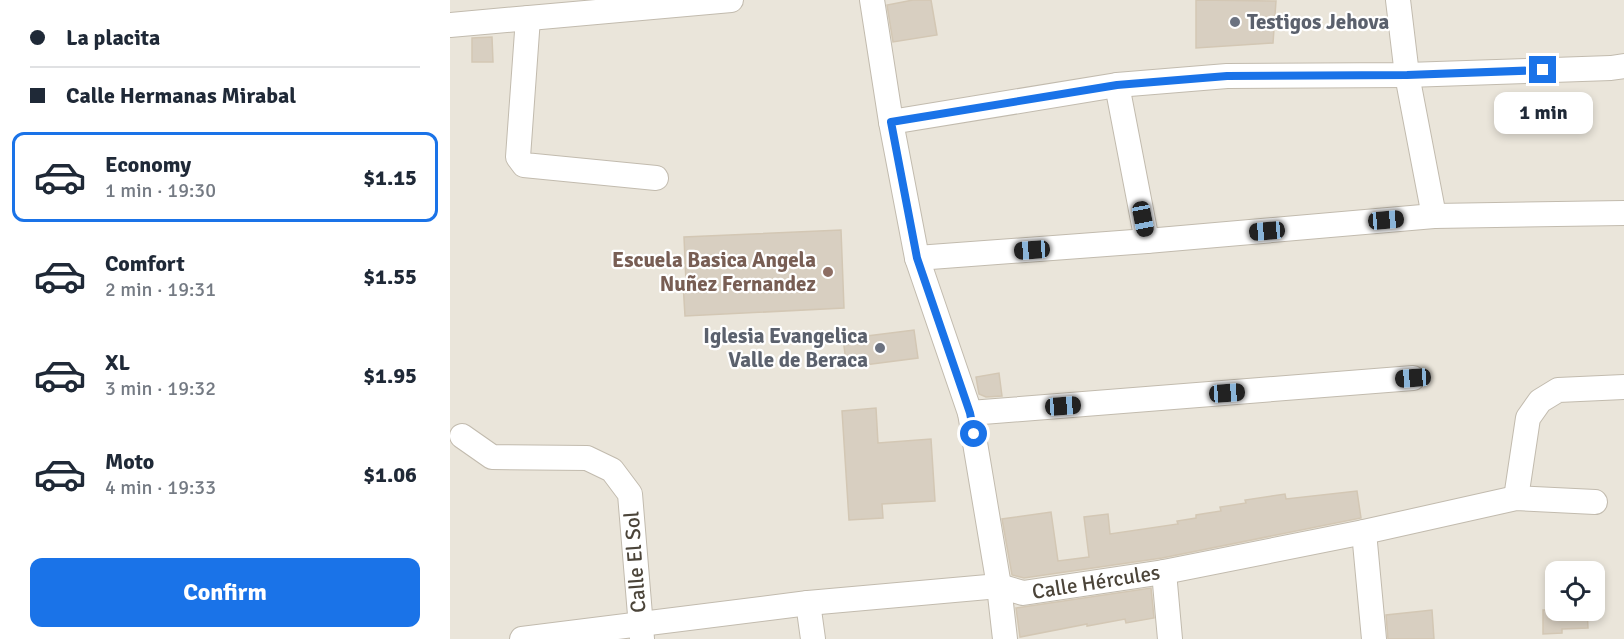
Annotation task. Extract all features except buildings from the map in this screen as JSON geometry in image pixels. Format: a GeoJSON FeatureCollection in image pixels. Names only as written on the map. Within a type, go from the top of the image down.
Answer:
{"type":"FeatureCollection","features":[{"type":"Feature","properties":{"kind":"street"},"geometry":{"type":"LineString","coordinates":[[450,25],[731,0]]}},
{"type":"Feature","properties":{"kind":"street"},"geometry":{"type":"LineString","coordinates":[[872,0],[891,122],[917,258],[970,413],[999,586],[1005,639]]}},
{"type":"Feature","properties":{"kind":"street"},"geometry":{"type":"LineString","coordinates":[[1398,0],[1407,75],[1434,216]]}},
{"type":"Feature","properties":{"kind":"street"},"geometry":{"type":"LineString","coordinates":[[528,18],[518,157],[524,165],[656,178]]}},
{"type":"Feature","properties":{"kind":"street"},"geometry":{"type":"LineString","coordinates":[[891,122],[1117,85],[1227,76],[1407,75],[1624,66]]}},
{"type":"Feature","properties":{"kind":"street"},"geometry":{"type":"LineString","coordinates":[[1117,85],[1147,241]]}},
{"type":"Feature","properties":{"kind":"street"},"geometry":{"type":"LineString","coordinates":[[917,258],[1434,216],[1624,213]]}},
{"type":"Feature","properties":{"kind":"street"},"geometry":{"type":"LineString","coordinates":[[970,413],[1413,378]]}},
{"type":"Feature","properties":{"kind":"street"},"geometry":{"type":"LineString","coordinates":[[1516,498],[1528,418],[1540,400],[1558,390],[1624,387]]}},
{"type":"Feature","properties":{"kind":"street","name":"Calle El Sol"},"geometry":{"type":"LineString","coordinates":[[462,436],[492,457],[587,458],[612,471],[630,494],[641,631]]}},
{"type":"Feature","properties":{"kind":"street","name":"Calle Hércules"},"geometry":{"type":"LineString","coordinates":[[522,639],[641,631],[808,603],[999,586],[1023,593],[1164,572],[1364,532],[1516,498],[1595,502]]}},
{"type":"Feature","properties":{"kind":"street"},"geometry":{"type":"LineString","coordinates":[[1364,532],[1374,639]]}},
{"type":"Feature","properties":{"kind":"street"},"geometry":{"type":"LineString","coordinates":[[1164,572],[1170,639]]}},
{"type":"Feature","properties":{"kind":"street"},"geometry":{"type":"LineString","coordinates":[[808,603],[813,639]]}},
{"type":"Feature","properties":{"kind":"shaded area"},"geometry":{"type":"Polygon","coordinates":[[[450,0],[1624,0],[1624,639],[450,639],[450,0]]]}},
{"type":"Feature","properties":{"kind":"place","name":"Testigos Jehova"},"geometry":{"type":"Point","coordinates":[1235,22]}},
{"type":"Feature","properties":{"kind":"place","name":"Escuela Basica Angela Nuñez Fernandez"},"geometry":{"type":"Point","coordinates":[828,272]}},
{"type":"Feature","properties":{"kind":"place","name":"Iglesia Evangelica Valle de Beraca"},"geometry":{"type":"Point","coordinates":[880,348]}},
{"type":"Feature","properties":{"kind":"route"},"geometry":{"type":"LineString","coordinates":[[974,434],[970,413],[917,258],[891,122],[1117,85],[1227,76],[1407,75],[1543,70]]}}]}
